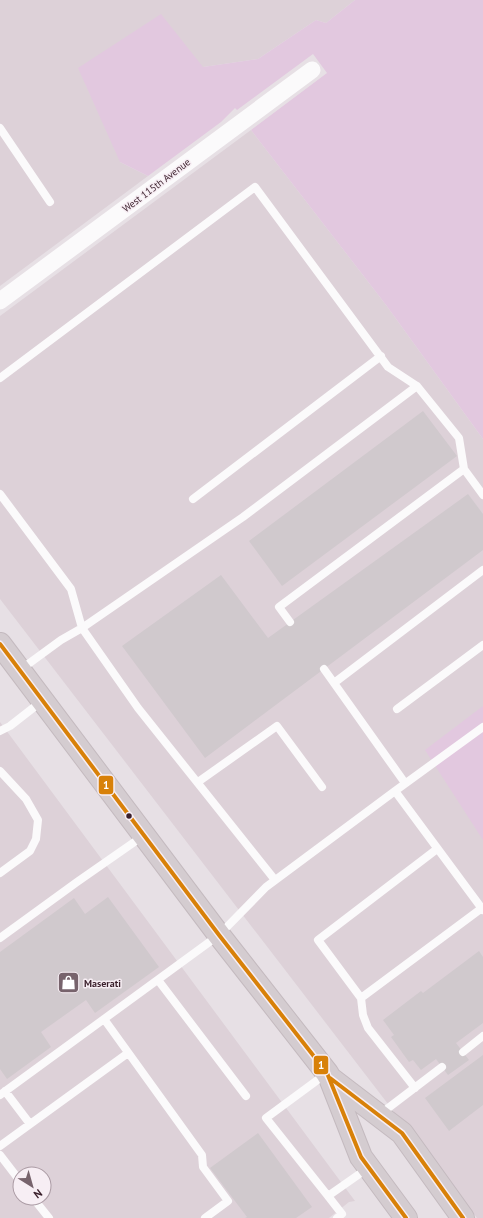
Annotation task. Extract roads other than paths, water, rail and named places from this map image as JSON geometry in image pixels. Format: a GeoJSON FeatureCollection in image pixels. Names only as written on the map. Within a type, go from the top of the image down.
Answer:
{"type":"FeatureCollection","features":[{"type":"Feature","properties":{"kind":"main road"},"geometry":{"type":"LineString","coordinates":[[0,644],[219,935],[328,1075],[402,1133],[463,1218]]}},
{"type":"Feature","properties":{"kind":"main road"},"geometry":{"type":"LineString","coordinates":[[328,1075],[360,1157],[401,1216]]}},
{"type":"Feature","properties":{"kind":"street","name":"West 115th Avenue"},"geometry":{"type":"LineString","coordinates":[[0,301],[312,70]]}},
{"type":"Feature","properties":{"kind":"lane"},"geometry":{"type":"LineString","coordinates":[[0,128],[50,202]]}},
{"type":"Feature","properties":{"kind":"lane"},"geometry":{"type":"LineString","coordinates":[[0,378],[255,187],[388,367],[417,386],[459,438],[464,469],[483,495]]}},
{"type":"Feature","properties":{"kind":"lane"},"geometry":{"type":"LineString","coordinates":[[193,499],[381,356]]}},
{"type":"Feature","properties":{"kind":"lane"},"geometry":{"type":"LineString","coordinates":[[20,670],[61,640],[82,628],[243,517],[417,386]]}},
{"type":"Feature","properties":{"kind":"lane"},"geometry":{"type":"LineString","coordinates":[[290,622],[279,606],[464,469]]}},
{"type":"Feature","properties":{"kind":"lane"},"geometry":{"type":"LineString","coordinates":[[0,494],[71,589],[82,628],[138,708],[275,880]]}},
{"type":"Feature","properties":{"kind":"lane"},"geometry":{"type":"LineString","coordinates":[[334,683],[483,570]]}},
{"type":"Feature","properties":{"kind":"lane"},"geometry":{"type":"LineString","coordinates":[[397,709],[483,645]]}},
{"type":"Feature","properties":{"kind":"lane"},"geometry":{"type":"LineString","coordinates":[[324,669],[405,784]]}},
{"type":"Feature","properties":{"kind":"lane"},"geometry":{"type":"LineString","coordinates":[[0,732],[43,701]]}},
{"type":"Feature","properties":{"kind":"lane"},"geometry":{"type":"LineString","coordinates":[[198,782],[277,726],[322,787]]}},
{"type":"Feature","properties":{"kind":"lane"},"geometry":{"type":"LineString","coordinates":[[30,1124],[3,1093],[219,935],[266,887],[483,727]]}},
{"type":"Feature","properties":{"kind":"lane"},"geometry":{"type":"LineString","coordinates":[[0,771],[26,799],[38,820],[36,839],[30,851],[0,874]]}},
{"type":"Feature","properties":{"kind":"lane"},"geometry":{"type":"LineString","coordinates":[[361,998],[482,909],[395,791]]}},
{"type":"Feature","properties":{"kind":"lane"},"geometry":{"type":"LineString","coordinates":[[0,938],[144,836]]}},
{"type":"Feature","properties":{"kind":"lane"},"geometry":{"type":"LineString","coordinates":[[415,1088],[368,1028],[363,1015],[361,998],[318,940],[437,849]]}},
{"type":"Feature","properties":{"kind":"lane"},"geometry":{"type":"LineString","coordinates":[[158,980],[246,1096]]}},
{"type":"Feature","properties":{"kind":"lane"},"geometry":{"type":"LineString","coordinates":[[104,1019],[202,1155],[203,1167],[228,1201],[210,1217]]}},
{"type":"Feature","properties":{"kind":"lane"},"geometry":{"type":"LineString","coordinates":[[463,1052],[483,1036]]}},
{"type":"Feature","properties":{"kind":"lane"},"geometry":{"type":"LineString","coordinates":[[0,1146],[128,1053]]}},
{"type":"Feature","properties":{"kind":"lane"},"geometry":{"type":"LineString","coordinates":[[379,1115],[442,1067]]}},
{"type":"Feature","properties":{"kind":"lane"},"geometry":{"type":"LineString","coordinates":[[328,1075],[266,1118],[342,1214],[337,1218]]}},
{"type":"Feature","properties":{"kind":"lane"},"geometry":{"type":"LineString","coordinates":[[0,1155],[12,1171]]}},
{"type":"Feature","properties":{"kind":"lane"},"geometry":{"type":"LineString","coordinates":[[328,1196],[368,1168]]}},
{"type":"Feature","properties":{"kind":"lane"},"geometry":{"type":"LineString","coordinates":[[39,1206],[49,1218]]}},
{"type":"Feature","properties":{"kind":"place","name":"Maserati"},"geometry":{"type":"Point","coordinates":[68,983]}}]}
